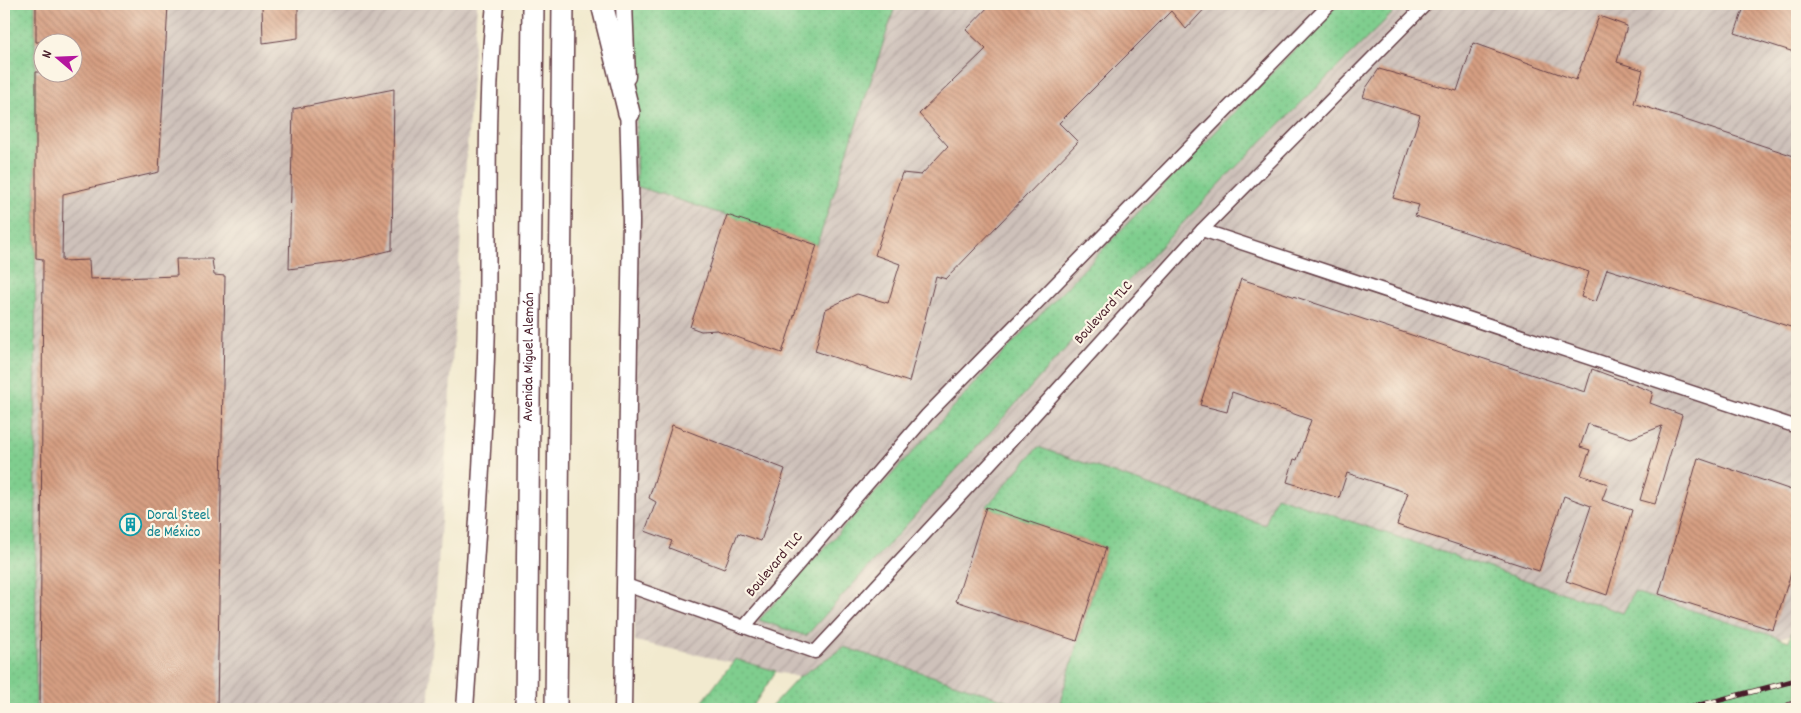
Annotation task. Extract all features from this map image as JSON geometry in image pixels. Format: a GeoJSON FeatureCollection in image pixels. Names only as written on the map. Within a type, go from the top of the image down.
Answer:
{"type":"FeatureCollection","features":[{"type":"Feature","properties":{"kind":"highway","name":"Avenida Miguel Alemán"},"geometry":{"type":"LineString","coordinates":[[526,709],[532,287],[533,4]]}},
{"type":"Feature","properties":{"kind":"highway","name":"Avenida Miguel Alemán"},"geometry":{"type":"LineString","coordinates":[[556,709],[563,4]]}},
{"type":"Feature","properties":{"kind":"highway"},"geometry":{"type":"LineString","coordinates":[[602,4],[629,113]]}},
{"type":"Feature","properties":{"kind":"street"},"geometry":{"type":"LineString","coordinates":[[465,709],[481,478],[487,322],[490,51],[495,4]]}},
{"type":"Feature","properties":{"kind":"street"},"geometry":{"type":"LineString","coordinates":[[623,709],[631,221],[624,4]]}},
{"type":"Feature","properties":{"kind":"street","name":"Boulevard TLC"},"geometry":{"type":"LineString","coordinates":[[1330,4],[927,415],[744,627],[815,652],[1202,230],[1426,4]]}},
{"type":"Feature","properties":{"kind":"street"},"geometry":{"type":"LineString","coordinates":[[1202,230],[1797,427]]}},
{"type":"Feature","properties":{"kind":"street"},"geometry":{"type":"LineString","coordinates":[[626,585],[744,627]]}},
{"type":"Feature","properties":{"kind":"street"},"geometry":{"type":"LineString","coordinates":[[1792,709],[1797,708]]}},
{"type":"Feature","properties":{"kind":"shaded area"},"geometry":{"type":"Polygon","coordinates":[[[32,4],[477,4],[428,709],[32,709],[32,82],[82,82],[82,32],[32,32],[32,4]]]}},
{"type":"Feature","properties":{"kind":"shaded area"},"geometry":{"type":"Polygon","coordinates":[[[617,4],[1797,4],[1797,633],[1630,680],[1396,709],[894,709],[799,677],[635,641],[617,4]]]}},
{"type":"Feature","properties":{"kind":"green space"},"geometry":{"type":"Polygon","coordinates":[[[4,4],[35,4],[35,32],[32,32],[32,82],[35,82],[36,709],[4,709],[4,4]]]}},
{"type":"Feature","properties":{"kind":"green space"},"geometry":{"type":"Polygon","coordinates":[[[609,4],[896,4],[817,245],[636,186],[637,83],[609,4]]]}},
{"type":"Feature","properties":{"kind":"green space"},"geometry":{"type":"Polygon","coordinates":[[[1338,4],[1402,4],[1233,170],[1096,315],[806,636],[759,620],[992,365],[1338,4]]]}},
{"type":"Feature","properties":{"kind":"green space"},"geometry":{"type":"Polygon","coordinates":[[[1038,447],[1265,525],[1276,496],[1623,613],[1634,592],[1789,641],[1797,616],[1797,709],[1058,709],[1106,548],[986,507],[1038,447]]]}},
{"type":"Feature","properties":{"kind":"green space"},"geometry":{"type":"Polygon","coordinates":[[[844,647],[1033,709],[769,709],[799,677],[844,647]]]}},
{"type":"Feature","properties":{"kind":"green space"},"geometry":{"type":"Polygon","coordinates":[[[735,659],[776,671],[751,709],[697,709],[735,659]]]}},
{"type":"Feature","properties":{"kind":"building","name":"Doral Steel de México"},"geometry":{"type":"Polygon","coordinates":[[[36,4],[168,4],[159,172],[63,194],[62,261],[89,260],[90,279],[177,276],[176,259],[212,259],[214,275],[225,276],[217,709],[40,709],[43,259],[36,258],[36,82],[82,82],[82,32],[36,32],[36,4]]]}},
{"type":"Feature","properties":{"kind":"building"},"geometry":{"type":"Polygon","coordinates":[[[262,4],[298,4],[298,38],[263,43],[262,4]]]}},
{"type":"Feature","properties":{"kind":"building"},"geometry":{"type":"Polygon","coordinates":[[[991,4],[1209,4],[1186,29],[1171,11],[1059,123],[1078,142],[946,279],[936,276],[909,382],[815,351],[826,309],[857,294],[888,303],[900,264],[875,255],[902,173],[921,175],[948,146],[919,114],[986,49],[966,30],[991,4]]]}},
{"type":"Feature","properties":{"kind":"building"},"geometry":{"type":"Polygon","coordinates":[[[1745,4],[1797,4],[1797,53],[1735,33],[1745,4]]]}},
{"type":"Feature","properties":{"kind":"building"},"geometry":{"type":"Polygon","coordinates":[[[1599,16],[1627,26],[1617,62],[1643,70],[1634,103],[1797,157],[1797,329],[1607,269],[1596,302],[1581,297],[1589,272],[1415,216],[1419,205],[1393,198],[1420,115],[1363,97],[1366,88],[1379,69],[1457,91],[1473,43],[1576,80],[1599,16]]]}},
{"type":"Feature","properties":{"kind":"building"},"geometry":{"type":"Polygon","coordinates":[[[394,89],[392,250],[343,262],[289,269],[293,109],[394,89]]]}},
{"type":"Feature","properties":{"kind":"building"},"geometry":{"type":"Polygon","coordinates":[[[727,215],[817,245],[782,353],[717,330],[701,331],[690,327],[727,215]]]}},
{"type":"Feature","properties":{"kind":"building"},"geometry":{"type":"Polygon","coordinates":[[[1241,279],[1585,392],[1592,369],[1653,392],[1650,403],[1682,415],[1655,504],[1640,500],[1662,426],[1631,438],[1588,424],[1580,447],[1590,450],[1581,475],[1608,484],[1602,500],[1632,510],[1607,595],[1566,581],[1591,506],[1564,496],[1539,571],[1397,525],[1408,493],[1347,473],[1339,498],[1287,482],[1294,459],[1297,460],[1311,420],[1232,392],[1227,412],[1200,405],[1241,279]]]}},
{"type":"Feature","properties":{"kind":"building"},"geometry":{"type":"Polygon","coordinates":[[[672,425],[785,469],[761,541],[738,533],[724,569],[669,548],[672,541],[645,531],[656,502],[649,498],[672,425]]]}},
{"type":"Feature","properties":{"kind":"building"},"geometry":{"type":"Polygon","coordinates":[[[1698,458],[1797,492],[1797,554],[1773,630],[1659,594],[1698,458]]]}},
{"type":"Feature","properties":{"kind":"building"},"geometry":{"type":"Polygon","coordinates":[[[986,507],[1106,548],[1077,641],[956,601],[986,507]]]}},
{"type":"Feature","properties":{"kind":"railway"},"geometry":{"type":"LineString","coordinates":[[1685,709],[1797,680]]}},
{"type":"Feature","properties":{"kind":"place","name":"Doral Steel de México"},"geometry":{"type":"Point","coordinates":[131,525]}}]}
